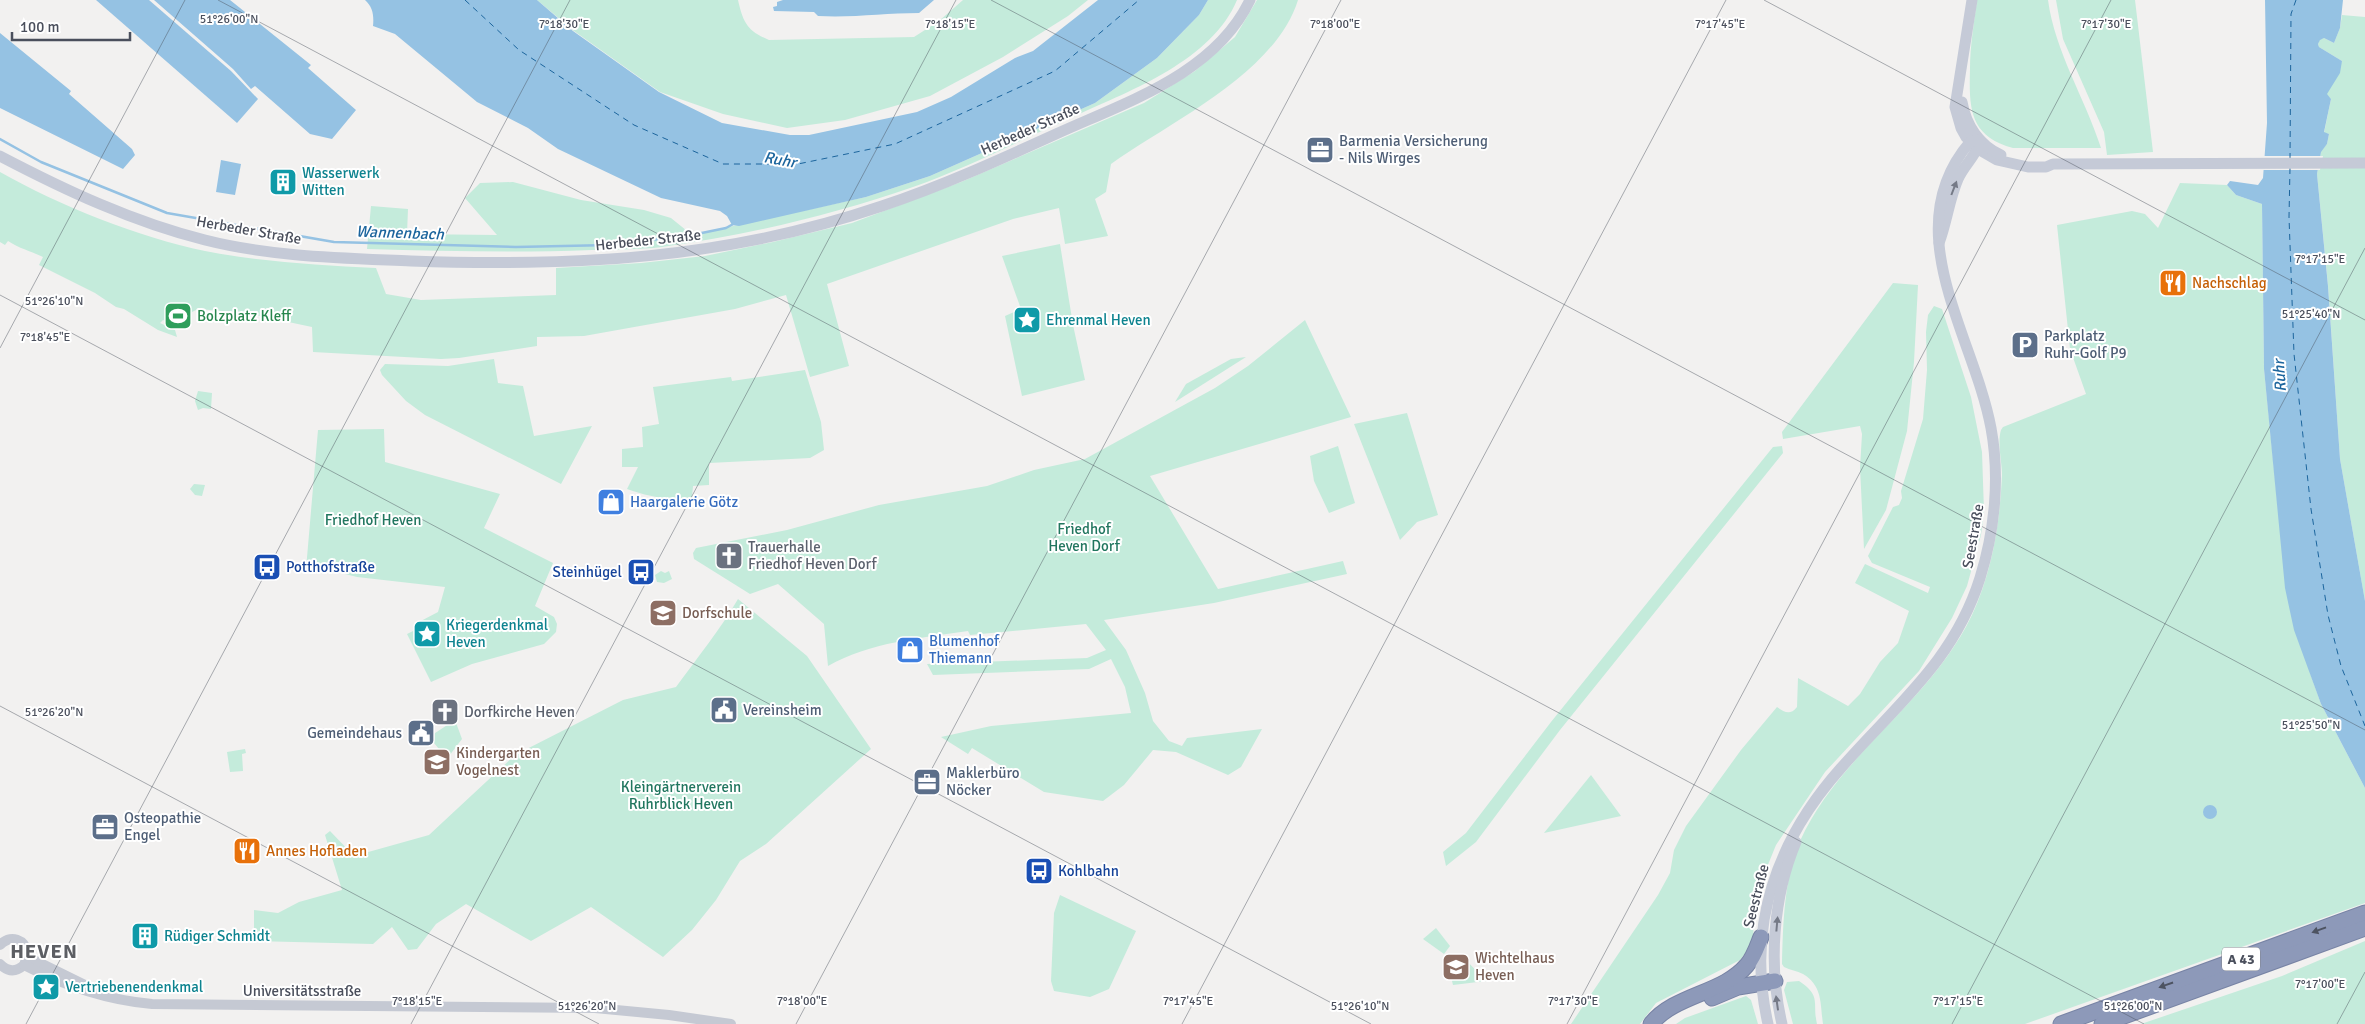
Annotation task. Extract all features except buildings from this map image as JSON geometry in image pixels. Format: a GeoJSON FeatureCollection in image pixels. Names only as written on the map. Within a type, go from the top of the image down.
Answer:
{"type":"FeatureCollection","features":[{"type":"Feature","properties":{"kind":"highway","name":"A 43"},"geometry":{"type":"LineString","coordinates":[[2061,1024],[2365,914]]}},
{"type":"Feature","properties":{"kind":"highway","name":"A 43"},"geometry":{"type":"LineString","coordinates":[[2102,1024],[2365,928]]}},
{"type":"Feature","properties":{"kind":"highway"},"geometry":{"type":"LineString","coordinates":[[1651,1024],[1664,1012],[1730,978],[1748,965],[1761,937]]}},
{"type":"Feature","properties":{"kind":"highway"},"geometry":{"type":"LineString","coordinates":[[1730,978],[1768,977]]}},
{"type":"Feature","properties":{"kind":"highway"},"geometry":{"type":"LineString","coordinates":[[1662,1024],[1674,1015],[1698,1004],[1768,977]]}},
{"type":"Feature","properties":{"kind":"main road","name":"Herbeder Straße"},"geometry":{"type":"LineString","coordinates":[[0,156],[98,203],[162,227],[207,241],[259,250],[348,258],[524,263],[599,261],[662,255],[745,242],[822,224],[881,206],[970,173],[1149,92],[1180,74],[1203,58],[1231,32],[1250,0]]}},
{"type":"Feature","properties":{"kind":"main road"},"geometry":{"type":"LineString","coordinates":[[1972,0],[1955,107],[1961,128],[1976,144],[2001,155],[2014,158],[2046,160],[2053,164],[2365,163]]}},
{"type":"Feature","properties":{"kind":"main road","name":"Seestraße"},"geometry":{"type":"LineString","coordinates":[[1782,1024],[1768,977],[1761,937],[1770,891],[1781,858],[1808,808],[1842,767],[1907,700],[1942,655],[1970,606],[1987,551],[1994,505],[1994,450],[1982,394],[1949,293],[1940,243],[1945,229],[1951,196],[1958,177],[1976,144]]}},
{"type":"Feature","properties":{"kind":"main road","name":"Seestraße"},"geometry":{"type":"LineString","coordinates":[[1768,1024],[1768,977],[1781,893],[1790,858],[1802,830],[1825,787]]}},
{"type":"Feature","properties":{"kind":"street"},"geometry":{"type":"LineString","coordinates":[[0,945],[10,939],[20,940],[26,946],[26,961],[16,970],[2,969]]}},
{"type":"Feature","properties":{"kind":"street","name":"Universitätsstraße"},"geometry":{"type":"LineString","coordinates":[[26,961],[69,985],[91,994],[146,1004],[595,1008],[731,1024]]}},
{"type":"Feature","properties":{"kind":"green space"},"geometry":{"type":"Polygon","coordinates":[[[537,0],[738,0],[747,25],[756,33],[769,40],[914,37],[939,21],[963,0],[1088,0],[1068,16],[1003,57],[930,96],[845,120],[787,128],[723,114],[660,92],[574,31],[537,0]]]}},
{"type":"Feature","properties":{"kind":"green space"},"geometry":{"type":"Polygon","coordinates":[[[1208,0],[1237,0],[1225,21],[1209,40],[1168,71],[1122,95],[955,171],[852,207],[758,230],[653,248],[508,252],[367,249],[371,206],[408,209],[407,234],[497,235],[465,198],[480,183],[513,182],[581,200],[644,210],[671,218],[692,235],[866,197],[930,176],[1095,103],[1157,58],[1199,15],[1208,0]]]}},
{"type":"Feature","properties":{"kind":"green space"},"geometry":{"type":"Polygon","coordinates":[[[1257,0],[1298,0],[1286,27],[1267,51],[1244,73],[1218,94],[1111,164],[1106,192],[1095,199],[1108,236],[1065,244],[1059,208],[1013,219],[827,284],[849,366],[810,377],[786,295],[735,309],[584,336],[537,337],[537,346],[459,358],[441,359],[313,352],[312,327],[246,313],[198,309],[192,312],[184,329],[163,320],[160,323],[175,330],[177,337],[158,330],[95,293],[39,265],[43,257],[8,241],[5,245],[0,242],[0,172],[48,197],[100,219],[179,245],[226,255],[312,264],[376,268],[386,294],[421,300],[556,295],[556,268],[641,263],[705,256],[773,242],[852,223],[961,182],[1144,103],[1195,71],[1235,37],[1257,0]]]}},
{"type":"Feature","properties":{"kind":"green space"},"geometry":{"type":"Polygon","coordinates":[[[1977,0],[2048,0],[2057,38],[2101,148],[2013,148],[1998,143],[1980,128],[1975,119],[1970,96],[1972,34],[1977,0]]]}},
{"type":"Feature","properties":{"kind":"green space"},"geometry":{"type":"Polygon","coordinates":[[[2056,0],[2135,0],[2153,152],[2107,155],[2104,132],[2063,39],[2056,0]]]}},
{"type":"Feature","properties":{"kind":"green space"},"geometry":{"type":"Polygon","coordinates":[[[2342,15],[2365,17],[2365,601],[2340,459],[2328,285],[2317,174],[2321,151],[2327,144],[2329,134],[2324,133],[2331,99],[2326,94],[2342,61],[2319,47],[2318,44],[2320,39],[2324,38],[2334,43],[2340,28],[2342,15]]]}},
{"type":"Feature","properties":{"kind":"green space"},"geometry":{"type":"Polygon","coordinates":[[[2180,183],[2227,185],[2236,195],[2262,204],[2264,369],[2278,509],[2310,673],[2321,704],[2365,788],[2365,903],[2025,1024],[1823,1024],[1821,1003],[1814,984],[1803,974],[1784,967],[1782,964],[1784,917],[1788,886],[1800,841],[1817,810],[1838,781],[1933,675],[1954,646],[1972,615],[1985,582],[1997,529],[2002,475],[2001,430],[2003,427],[2086,394],[2070,349],[2057,225],[2132,211],[2145,214],[2158,228],[2180,183]]]}},
{"type":"Feature","properties":{"kind":"green space"},"geometry":{"type":"Polygon","coordinates":[[[1060,244],[1073,325],[1085,380],[1022,396],[1005,316],[1021,309],[1002,256],[1060,244]]]}},
{"type":"Feature","properties":{"kind":"green space"},"geometry":{"type":"Polygon","coordinates":[[[1893,283],[1918,285],[1914,362],[1907,431],[1886,510],[1864,549],[1860,468],[1862,434],[1860,426],[1783,439],[1782,432],[1893,283]]]}},
{"type":"Feature","properties":{"kind":"green space"},"geometry":{"type":"Polygon","coordinates":[[[1934,306],[1942,309],[1971,397],[1982,452],[1984,511],[1981,535],[1967,586],[1952,618],[1919,671],[1825,772],[1776,845],[1763,877],[1754,919],[1753,940],[1740,960],[1656,1003],[1640,1024],[1571,1024],[1658,895],[1670,873],[1674,850],[1686,826],[1741,750],[1777,707],[1785,712],[1792,712],[1797,707],[1798,678],[1848,706],[1860,694],[1880,662],[1898,643],[1909,611],[1855,583],[1865,564],[1928,593],[1930,587],[1872,563],[1868,556],[1893,507],[1899,505],[1902,498],[1901,491],[1923,419],[1927,370],[1926,332],[1928,315],[1934,306]]]}},
{"type":"Feature","properties":{"kind":"green space","name":"Friedhof Heven Dorf"},"geometry":{"type":"Polygon","coordinates":[[[1305,320],[1351,417],[1150,476],[1218,589],[1343,561],[1347,574],[1214,603],[1104,620],[1126,650],[1145,693],[1153,721],[1169,741],[1182,746],[1187,738],[1262,729],[1241,767],[1228,775],[1176,752],[1153,750],[1124,785],[1103,801],[1044,792],[972,748],[968,754],[941,737],[991,726],[1131,713],[1125,687],[1111,659],[1089,669],[933,675],[927,664],[1087,658],[1106,650],[1086,624],[970,635],[968,631],[914,639],[861,651],[828,666],[824,624],[778,584],[750,594],[694,559],[693,553],[696,548],[787,530],[879,505],[987,486],[1034,470],[1085,459],[1215,388],[1248,366],[1305,320]]]}},
{"type":"Feature","properties":{"kind":"green space"},"geometry":{"type":"Polygon","coordinates":[[[1246,357],[1175,402],[1186,384],[1231,359],[1246,357]]]}},
{"type":"Feature","properties":{"kind":"green space"},"geometry":{"type":"Polygon","coordinates":[[[494,359],[498,383],[523,386],[534,436],[592,426],[561,484],[425,415],[406,401],[382,375],[380,370],[385,364],[448,366],[494,359]]]}},
{"type":"Feature","properties":{"kind":"green space"},"geometry":{"type":"Polygon","coordinates":[[[805,370],[821,422],[824,450],[810,458],[709,463],[709,485],[693,486],[692,497],[667,499],[627,489],[638,467],[622,467],[622,449],[643,447],[642,427],[659,424],[653,387],[731,377],[732,381],[805,370]]]}},
{"type":"Feature","properties":{"kind":"green space"},"geometry":{"type":"Polygon","coordinates":[[[198,391],[212,393],[211,409],[203,408],[198,410],[195,401],[198,391]]]}},
{"type":"Feature","properties":{"kind":"green space"},"geometry":{"type":"Polygon","coordinates":[[[1407,413],[1438,515],[1417,522],[1400,540],[1354,424],[1407,413]]]}},
{"type":"Feature","properties":{"kind":"green space","name":"Friedhof Heven"},"geometry":{"type":"Polygon","coordinates":[[[384,429],[385,462],[500,494],[484,528],[553,563],[535,606],[554,617],[557,624],[556,632],[544,644],[472,664],[431,682],[407,634],[419,628],[417,623],[438,612],[445,587],[357,577],[329,570],[306,569],[318,430],[384,429]]]}},
{"type":"Feature","properties":{"kind":"green space"},"geometry":{"type":"Polygon","coordinates":[[[1338,446],[1355,503],[1329,513],[1314,481],[1310,456],[1338,446]]]}},
{"type":"Feature","properties":{"kind":"green space"},"geometry":{"type":"Polygon","coordinates":[[[1782,446],[1783,453],[1560,730],[1476,842],[1446,866],[1443,852],[1466,833],[1551,722],[1773,447],[1782,446]]]}},
{"type":"Feature","properties":{"kind":"green space"},"geometry":{"type":"Polygon","coordinates":[[[194,484],[205,485],[202,496],[195,495],[190,489],[194,484]]]}},
{"type":"Feature","properties":{"kind":"green space"},"geometry":{"type":"Polygon","coordinates":[[[661,571],[665,573],[669,571],[672,579],[664,583],[657,582],[655,575],[661,571]]]}},
{"type":"Feature","properties":{"kind":"green space","name":"Kleingärtnerverein Ruhrblick Heven"},"geometry":{"type":"Polygon","coordinates":[[[738,599],[807,656],[871,749],[766,844],[740,861],[716,900],[692,930],[663,957],[591,907],[531,941],[466,904],[436,924],[417,949],[408,950],[392,927],[373,944],[254,941],[254,910],[278,913],[299,902],[342,890],[325,835],[330,831],[354,856],[429,835],[515,755],[623,700],[676,687],[716,633],[738,599]]]}},
{"type":"Feature","properties":{"kind":"green space"},"geometry":{"type":"Polygon","coordinates":[[[455,720],[462,739],[449,756],[444,755],[429,737],[455,720]]]}},
{"type":"Feature","properties":{"kind":"green space"},"geometry":{"type":"Polygon","coordinates":[[[245,749],[246,753],[242,754],[243,771],[230,772],[227,752],[245,749]]]}},
{"type":"Feature","properties":{"kind":"green space"},"geometry":{"type":"Polygon","coordinates":[[[1591,775],[1621,816],[1544,833],[1591,775]]]}},
{"type":"Feature","properties":{"kind":"green space"},"geometry":{"type":"Polygon","coordinates":[[[1060,895],[1136,931],[1109,989],[1090,997],[1054,991],[1051,981],[1054,913],[1060,895]]]}},
{"type":"Feature","properties":{"kind":"green space"},"geometry":{"type":"Polygon","coordinates":[[[1436,928],[1450,946],[1444,954],[1423,939],[1436,928]]]}},
{"type":"Feature","properties":{"kind":"green space"},"geometry":{"type":"Polygon","coordinates":[[[2365,941],[2365,1024],[2141,1024],[2282,976],[2365,941]]]}},
{"type":"Feature","properties":{"kind":"green space"},"geometry":{"type":"Polygon","coordinates":[[[1464,958],[1486,981],[1453,985],[1452,981],[1456,975],[1452,972],[1464,958]]]}},
{"type":"Feature","properties":{"kind":"green space"},"geometry":{"type":"Polygon","coordinates":[[[1799,981],[1811,991],[1815,1000],[1817,1024],[1793,1024],[1784,990],[1787,982],[1799,981]]]}},
{"type":"Feature","properties":{"kind":"green space"},"geometry":{"type":"Polygon","coordinates":[[[1746,996],[1751,1000],[1758,1024],[1676,1024],[1685,1018],[1746,996]]]}},
{"type":"Feature","properties":{"kind":"water"},"geometry":{"type":"Polygon","coordinates":[[[96,0],[149,0],[231,71],[258,99],[237,123],[96,0]]]}},
{"type":"Feature","properties":{"kind":"water"},"geometry":{"type":"Polygon","coordinates":[[[154,0],[230,0],[311,65],[308,68],[356,110],[332,139],[310,134],[255,86],[251,89],[233,69],[154,0]]]}},
{"type":"Feature","properties":{"kind":"water","name":"Ruhr"},"geometry":{"type":"Polygon","coordinates":[[[365,0],[537,0],[573,31],[659,92],[722,123],[790,135],[809,135],[917,112],[951,97],[1015,58],[1033,51],[1098,0],[1208,0],[1199,15],[1157,58],[1095,103],[930,176],[866,197],[739,226],[732,225],[727,216],[720,211],[661,198],[558,149],[528,128],[477,102],[395,34],[373,26],[372,12],[365,0]]]}},
{"type":"Feature","properties":{"kind":"water"},"geometry":{"type":"Polygon","coordinates":[[[783,0],[934,0],[919,13],[818,16],[814,12],[774,11],[773,7],[777,6],[777,2],[783,0]]]}},
{"type":"Feature","properties":{"kind":"water","name":"Ruhr"},"geometry":{"type":"Polygon","coordinates":[[[2265,0],[2343,0],[2340,28],[2334,43],[2324,38],[2318,44],[2319,47],[2342,61],[2340,73],[2327,94],[2331,99],[2324,132],[2329,134],[2327,144],[2321,152],[2317,174],[2328,286],[2340,459],[2365,601],[2365,788],[2321,704],[2294,630],[2285,588],[2264,369],[2262,204],[2236,195],[2227,185],[2230,181],[2258,185],[2263,178],[2267,123],[2265,0]]]}},
{"type":"Feature","properties":{"kind":"water"},"geometry":{"type":"Polygon","coordinates":[[[0,33],[71,91],[69,94],[132,149],[135,155],[123,169],[0,108],[0,33]]]}},
{"type":"Feature","properties":{"kind":"water"},"geometry":{"type":"Polygon","coordinates":[[[221,160],[241,164],[235,195],[216,192],[221,160]]]}},
{"type":"Feature","properties":{"kind":"water"},"geometry":{"type":"Polygon","coordinates":[[[2210,805],[2215,807],[2217,812],[2215,817],[2210,819],[2205,817],[2203,812],[2205,807],[2210,805]]]}},
{"type":"Feature","properties":{"kind":"pier"},"geometry":{"type":"Polygon","coordinates":[[[2262,156],[2323,156],[2320,170],[2262,170],[2262,156]]]}},
{"type":"Feature","properties":{"kind":"waterway","name":"Wannenbach"},"geometry":{"type":"LineString","coordinates":[[0,139],[41,162],[167,213],[334,242],[516,247],[610,245],[692,235],[726,228],[735,223]]}},
{"type":"Feature","properties":{"kind":"ferry route"},"geometry":{"type":"LineString","coordinates":[[465,0],[519,50],[634,125],[723,164],[798,164],[895,144],[1055,71],[1139,0]]}},
{"type":"Feature","properties":{"kind":"ferry route"},"geometry":{"type":"LineString","coordinates":[[2290,159],[2291,14],[2296,0]]}},
{"type":"Feature","properties":{"kind":"ferry route"},"geometry":{"type":"LineString","coordinates":[[2290,168],[2289,217],[2294,354],[2311,509],[2328,615],[2341,666],[2365,726]]}},
{"type":"Feature","properties":{"kind":"place","name":"Barmenia Versicherung - Nils Wirges"},"geometry":{"type":"Point","coordinates":[1320,150]}},
{"type":"Feature","properties":{"kind":"place","name":"Wasserwerk Witten"},"geometry":{"type":"Point","coordinates":[283,182]}},
{"type":"Feature","properties":{"kind":"place","name":"Nachschlag"},"geometry":{"type":"Point","coordinates":[2173,283]}},
{"type":"Feature","properties":{"kind":"place","name":"Bolzplatz Kleff"},"geometry":{"type":"Point","coordinates":[178,316]}},
{"type":"Feature","properties":{"kind":"place","name":"Ehrenmal Heven"},"geometry":{"type":"Point","coordinates":[1027,320]}},
{"type":"Feature","properties":{"kind":"place","name":"Parkplatz Ruhr-Golf P9"},"geometry":{"type":"Point","coordinates":[2025,345]}},
{"type":"Feature","properties":{"kind":"place","name":"Haargalerie Götz"},"geometry":{"type":"Point","coordinates":[611,502]}},
{"type":"Feature","properties":{"kind":"place","name":"Trauerhalle Friedhof Heven Dorf"},"geometry":{"type":"Point","coordinates":[729,556]}},
{"type":"Feature","properties":{"kind":"place","name":"Potthofstraße"},"geometry":{"type":"Point","coordinates":[267,567]}},
{"type":"Feature","properties":{"kind":"place","name":"Steinhügel"},"geometry":{"type":"Point","coordinates":[641,572]}},
{"type":"Feature","properties":{"kind":"place","name":"Dorfschule"},"geometry":{"type":"Point","coordinates":[663,613]}},
{"type":"Feature","properties":{"kind":"place","name":"Kriegerdenkmal Heven"},"geometry":{"type":"Point","coordinates":[427,634]}},
{"type":"Feature","properties":{"kind":"place","name":"Blumenhof Thiemann"},"geometry":{"type":"Point","coordinates":[910,650]}},
{"type":"Feature","properties":{"kind":"place","name":"Vereinsheim"},"geometry":{"type":"Point","coordinates":[724,710]}},
{"type":"Feature","properties":{"kind":"place","name":"Dorfkirche Heven"},"geometry":{"type":"Point","coordinates":[445,712]}},
{"type":"Feature","properties":{"kind":"place","name":"Gemeindehaus"},"geometry":{"type":"Point","coordinates":[421,733]}},
{"type":"Feature","properties":{"kind":"place","name":"Kindergarten Vogelnest"},"geometry":{"type":"Point","coordinates":[437,762]}},
{"type":"Feature","properties":{"kind":"place","name":"Maklerbüro Nöcker"},"geometry":{"type":"Point","coordinates":[927,782]}},
{"type":"Feature","properties":{"kind":"place","name":"Osteopathie Engel"},"geometry":{"type":"Point","coordinates":[105,827]}},
{"type":"Feature","properties":{"kind":"place","name":"Annes Hofladen"},"geometry":{"type":"Point","coordinates":[247,851]}},
{"type":"Feature","properties":{"kind":"place","name":"Kohlbahn"},"geometry":{"type":"Point","coordinates":[1039,871]}},
{"type":"Feature","properties":{"kind":"place","name":"Rüdiger Schmidt"},"geometry":{"type":"Point","coordinates":[145,936]}},
{"type":"Feature","properties":{"kind":"place","name":"Wichtelhaus Heven"},"geometry":{"type":"Point","coordinates":[1456,967]}},
{"type":"Feature","properties":{"kind":"place","name":"Vertriebenendenkmal"},"geometry":{"type":"Point","coordinates":[46,987]}},
{"type":"Feature","properties":{"kind":"district","name":"HEVEN"},"geometry":{"type":"Point","coordinates":[44,951]}}]}
